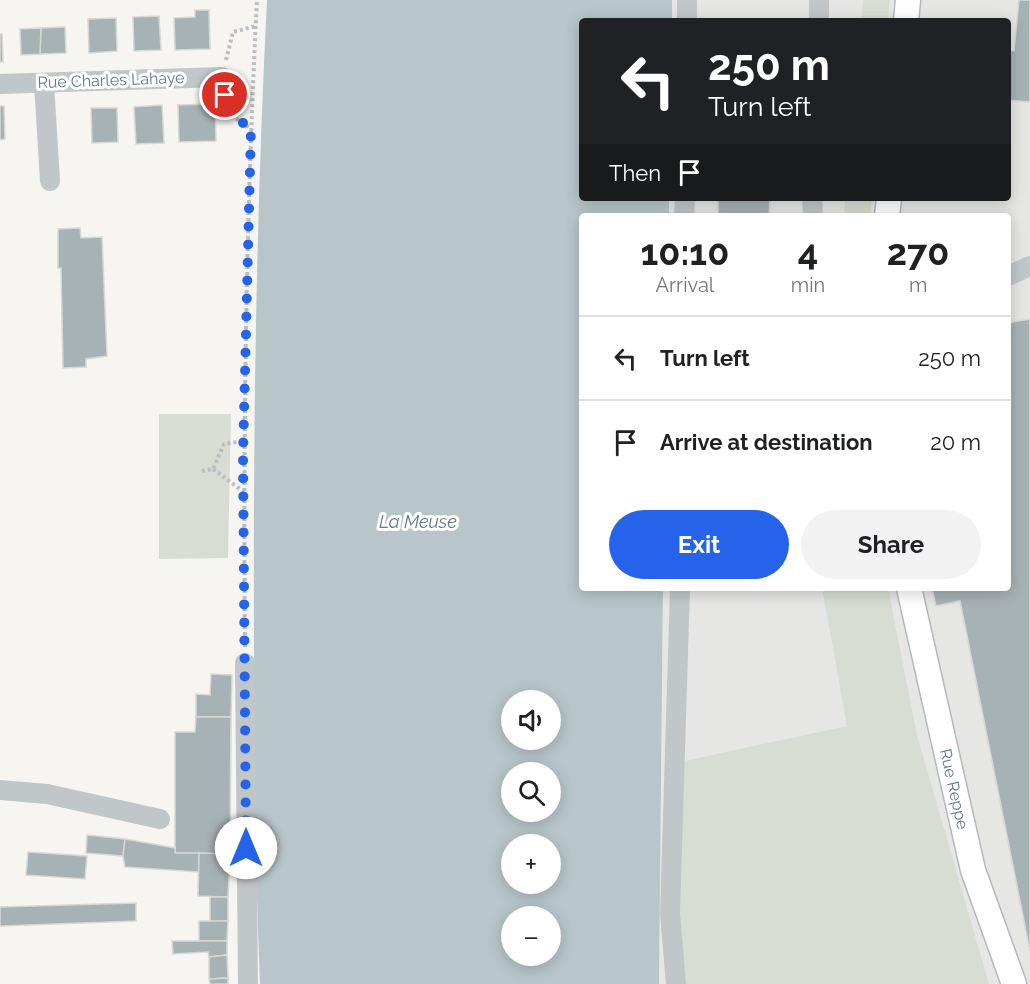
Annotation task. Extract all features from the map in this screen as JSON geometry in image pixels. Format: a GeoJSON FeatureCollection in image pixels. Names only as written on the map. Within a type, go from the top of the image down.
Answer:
{"type":"FeatureCollection","features":[{"type":"Feature","properties":{"kind":"main road"},"geometry":{"type":"LineString","coordinates":[[906,18],[908,0]]}},
{"type":"Feature","properties":{"kind":"main road","name":"Rue Reppe"},"geometry":{"type":"LineString","coordinates":[[910,591],[973,870],[1014,984]]}},
{"type":"Feature","properties":{"kind":"street"},"geometry":{"type":"LineString","coordinates":[[687,0],[687,18]]}},
{"type":"Feature","properties":{"kind":"street"},"geometry":{"type":"LineString","coordinates":[[819,0],[819,18]]}},
{"type":"Feature","properties":{"kind":"street","name":"Rue Charles Lahaye"},"geometry":{"type":"LineString","coordinates":[[0,84],[222,77]]}},
{"type":"Feature","properties":{"kind":"street"},"geometry":{"type":"LineString","coordinates":[[44,82],[50,181]]}},
{"type":"Feature","properties":{"kind":"street"},"geometry":{"type":"LineString","coordinates":[[1011,275],[1030,266]]}},
{"type":"Feature","properties":{"kind":"street"},"geometry":{"type":"LineString","coordinates":[[676,984],[670,914],[680,591]]}},
{"type":"Feature","properties":{"kind":"street"},"geometry":{"type":"LineString","coordinates":[[245,663],[248,984]]}},
{"type":"Feature","properties":{"kind":"street"},"geometry":{"type":"LineString","coordinates":[[0,790],[47,794],[160,819]]}},
{"type":"Feature","properties":{"kind":"path"},"geometry":{"type":"LineString","coordinates":[[245,663],[244,441],[251,128],[257,0]]}},
{"type":"Feature","properties":{"kind":"path"},"geometry":{"type":"LineString","coordinates":[[251,128],[229,114],[222,77],[233,32],[256,26]]}},
{"type":"Feature","properties":{"kind":"path"},"geometry":{"type":"LineString","coordinates":[[213,469],[224,444],[244,441]]}},
{"type":"Feature","properties":{"kind":"path"},"geometry":{"type":"LineString","coordinates":[[202,471],[213,469],[244,492]]}},
{"type":"Feature","properties":{"kind":"shaded area"},"geometry":{"type":"Polygon","coordinates":[[[672,0],[1030,0],[1030,984],[659,984],[663,591],[1011,591],[1011,213],[669,213],[669,201],[1011,201],[1011,18],[672,18],[672,0]]]}},
{"type":"Feature","properties":{"kind":"shaded area"},"geometry":{"type":"Polygon","coordinates":[[[863,0],[890,0],[888,18],[861,18],[863,0]]]}},
{"type":"Feature","properties":{"kind":"shaded area"},"geometry":{"type":"Polygon","coordinates":[[[845,201],[872,201],[870,213],[844,213],[845,201]]]}},
{"type":"Feature","properties":{"kind":"shaded area"},"geometry":{"type":"Polygon","coordinates":[[[159,414],[231,414],[228,558],[159,559],[159,414]]]}},
{"type":"Feature","properties":{"kind":"shaded area"},"geometry":{"type":"Polygon","coordinates":[[[823,591],[889,591],[917,735],[989,984],[676,984],[675,763],[847,726],[823,591]]]}},
{"type":"Feature","properties":{"kind":"water","name":"La Meuse"},"geometry":{"type":"Polygon","coordinates":[[[267,0],[672,0],[672,18],[579,18],[579,201],[669,201],[669,213],[579,213],[579,591],[663,591],[659,984],[260,984],[254,648],[256,324],[267,0]]]}},
{"type":"Feature","properties":{"kind":"building"},"geometry":{"type":"Polygon","coordinates":[[[1019,0],[1030,0],[1030,102],[1011,100],[1011,50],[1014,51],[1019,0]]]}},
{"type":"Feature","properties":{"kind":"building"},"geometry":{"type":"Polygon","coordinates":[[[195,10],[209,10],[210,49],[175,50],[174,18],[195,17],[195,10]]]}},
{"type":"Feature","properties":{"kind":"building"},"geometry":{"type":"Polygon","coordinates":[[[159,16],[161,50],[134,51],[133,17],[159,16]]]}},
{"type":"Feature","properties":{"kind":"building"},"geometry":{"type":"Polygon","coordinates":[[[116,18],[117,51],[89,53],[88,19],[116,18]]]}},
{"type":"Feature","properties":{"kind":"building"},"geometry":{"type":"Polygon","coordinates":[[[65,27],[66,53],[40,54],[41,28],[65,27]]]}},
{"type":"Feature","properties":{"kind":"building"},"geometry":{"type":"Polygon","coordinates":[[[41,28],[40,54],[21,55],[20,29],[41,28]]]}},
{"type":"Feature","properties":{"kind":"building"},"geometry":{"type":"Polygon","coordinates":[[[0,34],[2,34],[3,62],[0,62],[0,34]]]}},
{"type":"Feature","properties":{"kind":"building"},"geometry":{"type":"Polygon","coordinates":[[[215,104],[216,141],[179,142],[178,105],[215,104]]]}},
{"type":"Feature","properties":{"kind":"building"},"geometry":{"type":"Polygon","coordinates":[[[162,105],[164,143],[136,144],[134,107],[162,105]]]}},
{"type":"Feature","properties":{"kind":"building"},"geometry":{"type":"Polygon","coordinates":[[[0,106],[4,106],[5,139],[0,140],[0,106]]]}},
{"type":"Feature","properties":{"kind":"building"},"geometry":{"type":"Polygon","coordinates":[[[91,108],[117,108],[118,142],[92,143],[91,108]]]}},
{"type":"Feature","properties":{"kind":"building"},"geometry":{"type":"Polygon","coordinates":[[[718,201],[770,201],[769,213],[718,213],[718,201]]]}},
{"type":"Feature","properties":{"kind":"building"},"geometry":{"type":"Polygon","coordinates":[[[80,228],[81,238],[102,237],[107,356],[86,359],[86,367],[63,368],[58,229],[80,228]]]}},
{"type":"Feature","properties":{"kind":"building"},"geometry":{"type":"Polygon","coordinates":[[[1030,319],[1030,951],[960,601],[936,606],[933,591],[1011,591],[1011,322],[1030,319]]]}},
{"type":"Feature","properties":{"kind":"building"},"geometry":{"type":"Polygon","coordinates":[[[211,674],[232,675],[231,717],[196,717],[196,694],[210,695],[211,674]]]}},
{"type":"Feature","properties":{"kind":"building"},"geometry":{"type":"Polygon","coordinates":[[[196,717],[231,717],[230,854],[175,853],[175,732],[195,732],[196,717]]]}},
{"type":"Feature","properties":{"kind":"building"},"geometry":{"type":"Polygon","coordinates":[[[87,835],[125,839],[123,856],[86,853],[87,835]]]}},
{"type":"Feature","properties":{"kind":"building"},"geometry":{"type":"Polygon","coordinates":[[[125,839],[175,848],[175,853],[199,853],[199,872],[125,867],[123,856],[125,839]]]}},
{"type":"Feature","properties":{"kind":"building"},"geometry":{"type":"Polygon","coordinates":[[[28,852],[87,856],[85,879],[26,875],[28,852]]]}},
{"type":"Feature","properties":{"kind":"building"},"geometry":{"type":"Polygon","coordinates":[[[199,853],[230,854],[228,897],[198,896],[199,853]]]}},
{"type":"Feature","properties":{"kind":"building"},"geometry":{"type":"Polygon","coordinates":[[[210,897],[228,897],[228,921],[210,921],[210,897]]]}},
{"type":"Feature","properties":{"kind":"building"},"geometry":{"type":"Polygon","coordinates":[[[136,903],[136,921],[0,926],[0,907],[136,903]]]}},
{"type":"Feature","properties":{"kind":"building"},"geometry":{"type":"Polygon","coordinates":[[[199,921],[228,921],[227,941],[199,941],[199,921]]]}},
{"type":"Feature","properties":{"kind":"building"},"geometry":{"type":"Polygon","coordinates":[[[172,941],[227,941],[227,955],[209,957],[208,952],[173,954],[172,941]]]}},
{"type":"Feature","properties":{"kind":"building"},"geometry":{"type":"Polygon","coordinates":[[[227,955],[228,978],[209,979],[209,957],[227,955]]]}},
{"type":"Feature","properties":{"kind":"building"},"geometry":{"type":"Polygon","coordinates":[[[228,978],[228,984],[210,984],[209,979],[228,978]]]}},
{"type":"Feature","properties":{"kind":"route"},"geometry":{"type":"LineString","coordinates":[[225,95],[229,114],[251,128],[243,455],[246,848]]}}]}
